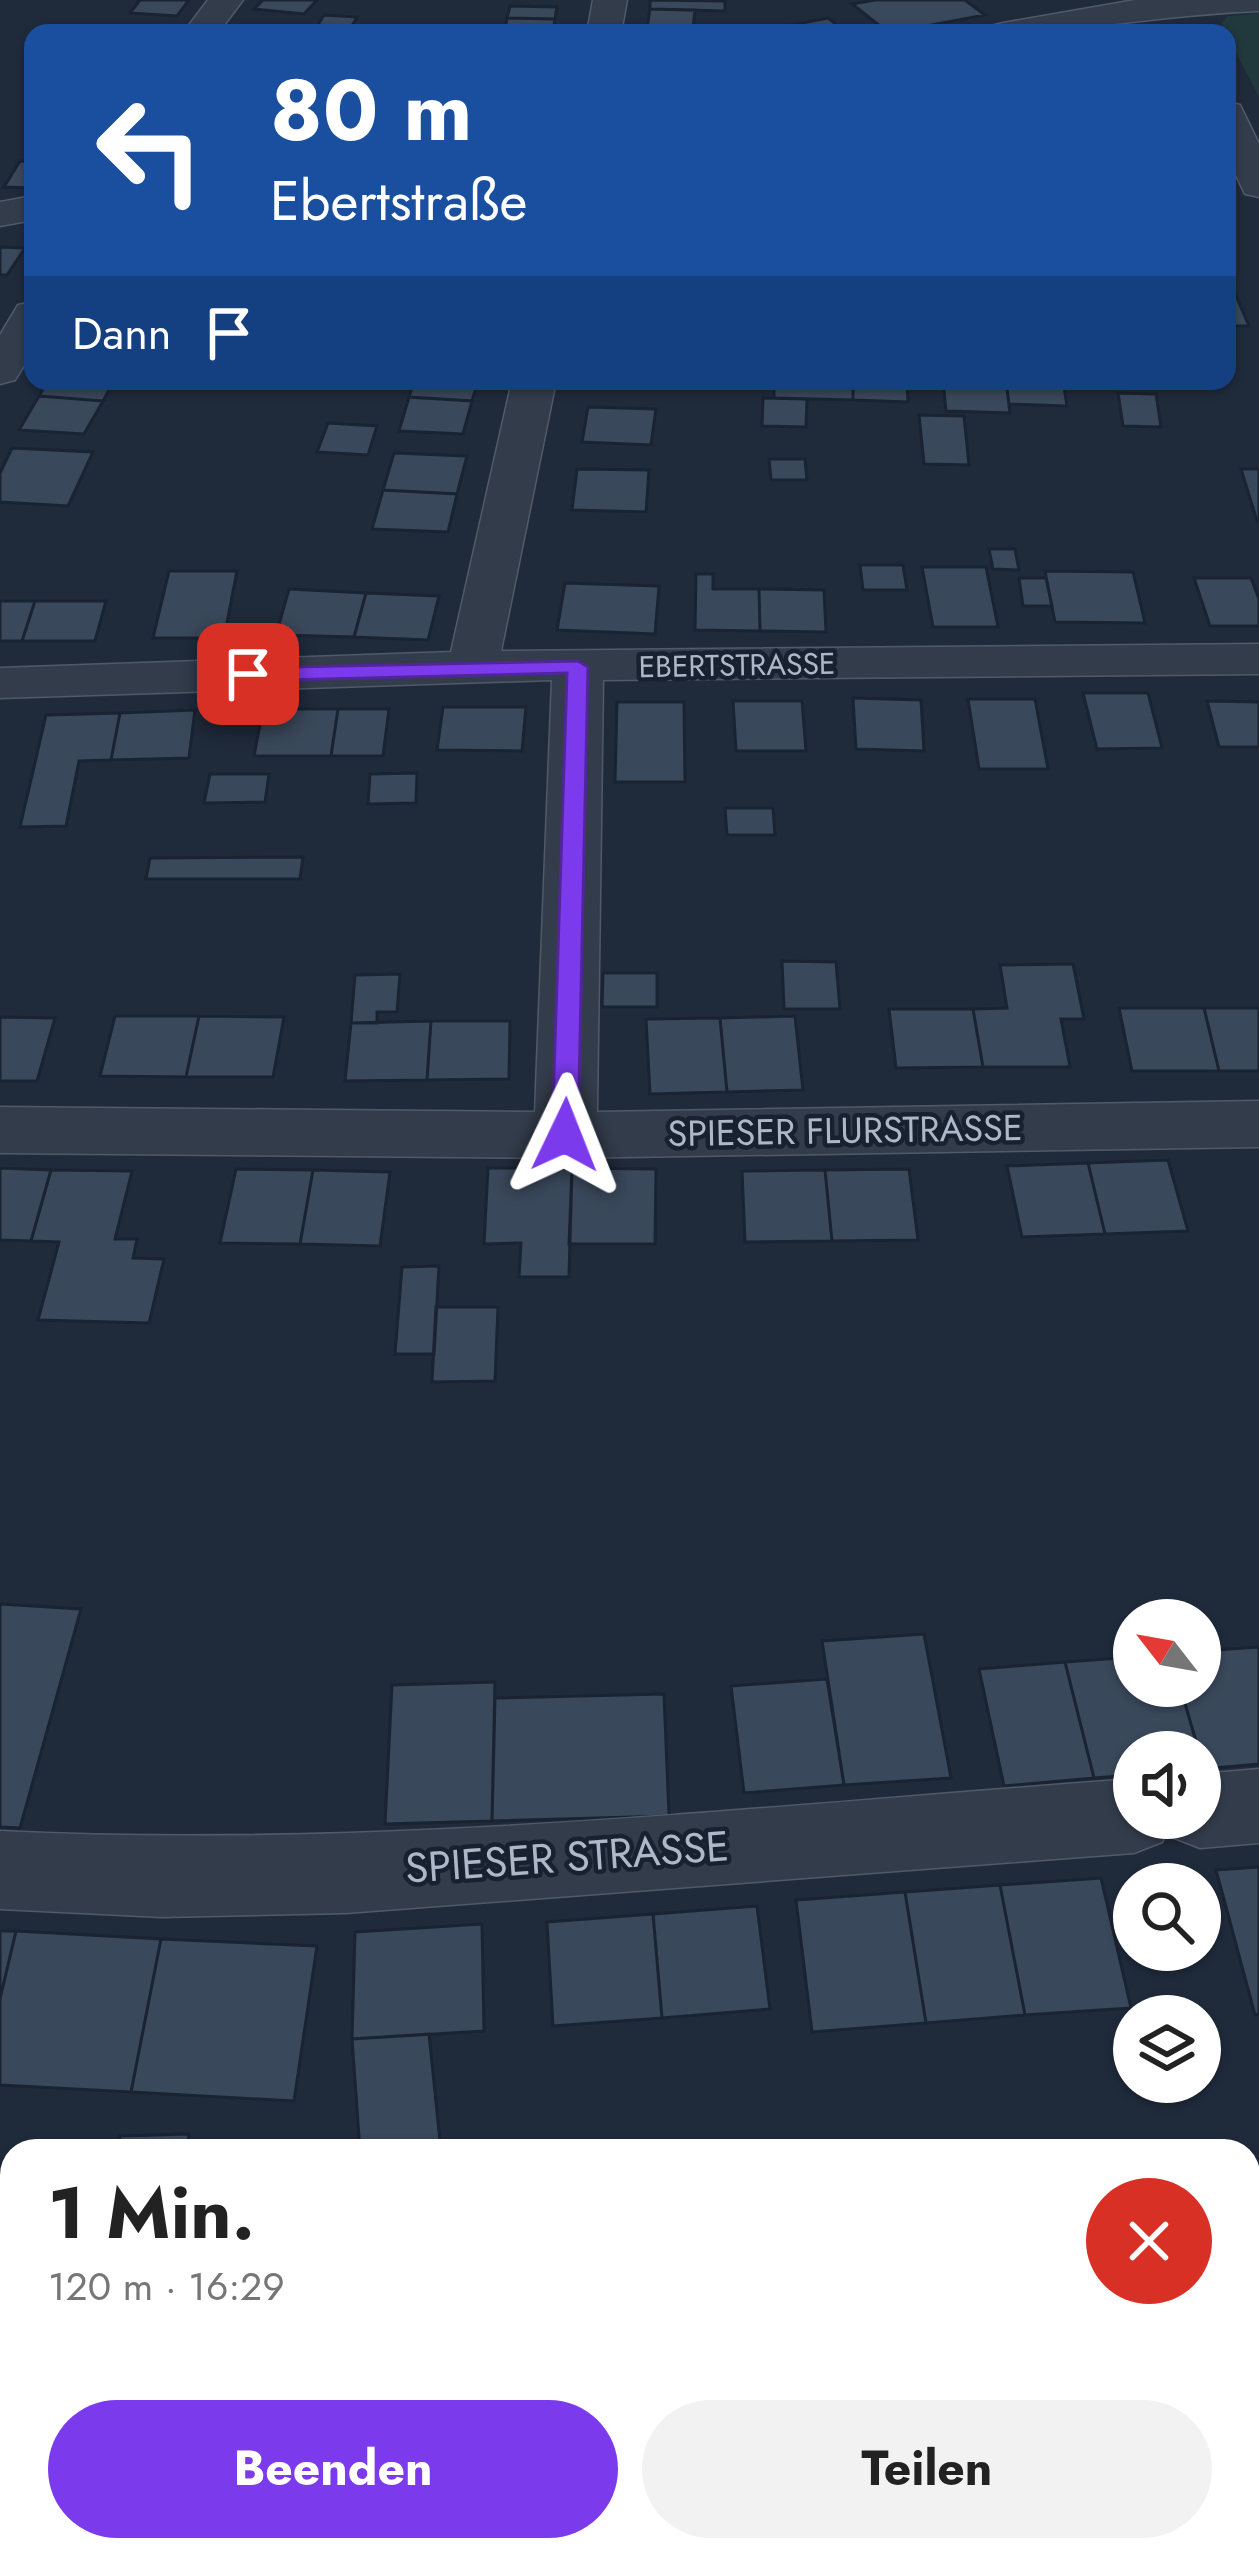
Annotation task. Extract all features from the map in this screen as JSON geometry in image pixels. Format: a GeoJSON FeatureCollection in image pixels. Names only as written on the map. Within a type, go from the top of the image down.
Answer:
{"type":"FeatureCollection","features":[{"type":"Feature","properties":{"kind":"street"},"geometry":{"type":"LineString","coordinates":[[207,24],[226,0]]}},
{"type":"Feature","properties":{"kind":"street"},"geometry":{"type":"LineString","coordinates":[[1077,24],[1259,1]]}},
{"type":"Feature","properties":{"kind":"street"},"geometry":{"type":"LineString","coordinates":[[1236,134],[1259,186]]}},
{"type":"Feature","properties":{"kind":"street"},"geometry":{"type":"LineString","coordinates":[[0,370],[24,329]]}},
{"type":"Feature","properties":{"kind":"street"},"geometry":{"type":"LineString","coordinates":[[473,666],[532,390]]}},
{"type":"Feature","properties":{"kind":"street","name":"EBERTSTRASSE"},"geometry":{"type":"LineString","coordinates":[[0,683],[473,666],[1259,659]]}},
{"type":"Feature","properties":{"kind":"street"},"geometry":{"type":"LineString","coordinates":[[565,1135],[578,667]]}},
{"type":"Feature","properties":{"kind":"street","name":"SPIESER FLURSTRASSE"},"geometry":{"type":"LineString","coordinates":[[0,1130],[565,1135],[1259,1124]]}},
{"type":"Feature","properties":{"kind":"street"},"geometry":{"type":"LineString","coordinates":[[1221,1809],[1259,1806]]}},
{"type":"Feature","properties":{"kind":"street","name":"SPIESER STRASSE"},"geometry":{"type":"LineString","coordinates":[[0,1870],[161,1878],[346,1874],[1113,1818]]}},
{"type":"Feature","properties":{"kind":"green space"},"geometry":{"type":"Polygon","coordinates":[[[1259,13],[1259,97],[1236,53],[1236,24],[1221,24],[1228,16],[1259,13]]]}},
{"type":"Feature","properties":{"kind":"building"},"geometry":{"type":"Polygon","coordinates":[[[140,0],[189,0],[177,16],[130,13],[140,0]]]}},
{"type":"Feature","properties":{"kind":"building"},"geometry":{"type":"Polygon","coordinates":[[[263,0],[317,0],[304,14],[254,9],[263,0]]]}},
{"type":"Feature","properties":{"kind":"building"},"geometry":{"type":"Polygon","coordinates":[[[650,0],[725,1],[725,11],[650,9],[650,0]]]}},
{"type":"Feature","properties":{"kind":"building"},"geometry":{"type":"Polygon","coordinates":[[[965,0],[985,15],[937,24],[878,24],[852,4],[965,0]]]}},
{"type":"Feature","properties":{"kind":"building"},"geometry":{"type":"Polygon","coordinates":[[[510,6],[557,7],[555,19],[507,18],[510,6]]]}},
{"type":"Feature","properties":{"kind":"building"},"geometry":{"type":"Polygon","coordinates":[[[650,9],[695,10],[694,24],[648,24],[650,9]]]}},
{"type":"Feature","properties":{"kind":"building"},"geometry":{"type":"Polygon","coordinates":[[[324,15],[357,17],[353,24],[318,24],[324,15]]]}},
{"type":"Feature","properties":{"kind":"building"},"geometry":{"type":"Polygon","coordinates":[[[507,18],[555,19],[554,24],[506,24],[507,18]]]}},
{"type":"Feature","properties":{"kind":"building"},"geometry":{"type":"Polygon","coordinates":[[[828,18],[836,24],[796,24],[828,18]]]}},
{"type":"Feature","properties":{"kind":"building"},"geometry":{"type":"Polygon","coordinates":[[[20,161],[24,161],[24,188],[4,187],[20,161]]]}},
{"type":"Feature","properties":{"kind":"building"},"geometry":{"type":"Polygon","coordinates":[[[0,247],[24,248],[7,275],[0,275],[0,247]]]}},
{"type":"Feature","properties":{"kind":"building"},"geometry":{"type":"Polygon","coordinates":[[[1236,296],[1249,326],[1236,326],[1236,296]]]}},
{"type":"Feature","properties":{"kind":"building"},"geometry":{"type":"Polygon","coordinates":[[[43,390],[109,390],[103,401],[39,396],[43,390]]]}},
{"type":"Feature","properties":{"kind":"building"},"geometry":{"type":"Polygon","coordinates":[[[411,390],[475,390],[472,401],[409,397],[411,390]]]}},
{"type":"Feature","properties":{"kind":"building"},"geometry":{"type":"Polygon","coordinates":[[[774,390],[853,390],[853,400],[774,398],[774,390]]]}},
{"type":"Feature","properties":{"kind":"building"},"geometry":{"type":"Polygon","coordinates":[[[853,390],[907,390],[908,402],[853,400],[853,390]]]}},
{"type":"Feature","properties":{"kind":"building"},"geometry":{"type":"Polygon","coordinates":[[[944,390],[1007,390],[1010,413],[946,411],[944,390]]]}},
{"type":"Feature","properties":{"kind":"building"},"geometry":{"type":"Polygon","coordinates":[[[1007,390],[1064,390],[1067,406],[1009,404],[1007,390]]]}},
{"type":"Feature","properties":{"kind":"building"},"geometry":{"type":"Polygon","coordinates":[[[1118,393],[1156,394],[1161,427],[1123,426],[1118,393]]]}},
{"type":"Feature","properties":{"kind":"building"},"geometry":{"type":"Polygon","coordinates":[[[39,396],[103,401],[84,434],[19,430],[39,396]]]}},
{"type":"Feature","properties":{"kind":"building"},"geometry":{"type":"Polygon","coordinates":[[[409,397],[472,401],[463,434],[399,431],[409,397]]]}},
{"type":"Feature","properties":{"kind":"building"},"geometry":{"type":"Polygon","coordinates":[[[763,398],[807,399],[806,427],[762,426],[763,398]]]}},
{"type":"Feature","properties":{"kind":"building"},"geometry":{"type":"Polygon","coordinates":[[[588,407],[656,409],[651,445],[582,442],[588,407]]]}},
{"type":"Feature","properties":{"kind":"building"},"geometry":{"type":"Polygon","coordinates":[[[919,415],[964,416],[969,465],[924,464],[919,415]]]}},
{"type":"Feature","properties":{"kind":"building"},"geometry":{"type":"Polygon","coordinates":[[[328,423],[377,426],[368,455],[317,452],[328,423]]]}},
{"type":"Feature","properties":{"kind":"building"},"geometry":{"type":"Polygon","coordinates":[[[12,448],[93,452],[68,506],[0,502],[0,473],[12,448]]]}},
{"type":"Feature","properties":{"kind":"building"},"geometry":{"type":"Polygon","coordinates":[[[394,453],[467,456],[457,494],[383,490],[394,453]]]}},
{"type":"Feature","properties":{"kind":"building"},"geometry":{"type":"Polygon","coordinates":[[[769,459],[805,459],[807,480],[771,480],[769,459]]]}},
{"type":"Feature","properties":{"kind":"building"},"geometry":{"type":"Polygon","coordinates":[[[577,469],[649,470],[646,512],[572,510],[577,469]]]}},
{"type":"Feature","properties":{"kind":"building"},"geometry":{"type":"Polygon","coordinates":[[[1241,469],[1259,469],[1259,521],[1257,521],[1241,469]]]}},
{"type":"Feature","properties":{"kind":"building"},"geometry":{"type":"Polygon","coordinates":[[[383,490],[457,494],[448,532],[372,529],[383,490]]]}},
{"type":"Feature","properties":{"kind":"building"},"geometry":{"type":"Polygon","coordinates":[[[989,549],[1015,549],[1019,570],[993,569],[989,549]]]}},
{"type":"Feature","properties":{"kind":"building"},"geometry":{"type":"Polygon","coordinates":[[[860,565],[903,565],[907,590],[863,590],[860,565]]]}},
{"type":"Feature","properties":{"kind":"building"},"geometry":{"type":"Polygon","coordinates":[[[922,567],[986,567],[998,627],[933,627],[922,567]]]}},
{"type":"Feature","properties":{"kind":"building"},"geometry":{"type":"Polygon","coordinates":[[[169,571],[237,571],[224,638],[153,638],[169,571]]]}},
{"type":"Feature","properties":{"kind":"building"},"geometry":{"type":"Polygon","coordinates":[[[1045,571],[1133,572],[1145,623],[1055,622],[1045,571]]]}},
{"type":"Feature","properties":{"kind":"building"},"geometry":{"type":"Polygon","coordinates":[[[696,574],[713,574],[713,589],[759,589],[760,631],[695,630],[696,574]]]}},
{"type":"Feature","properties":{"kind":"building"},"geometry":{"type":"Polygon","coordinates":[[[1019,578],[1046,578],[1052,606],[1023,606],[1019,578]]]}},
{"type":"Feature","properties":{"kind":"building"},"geometry":{"type":"Polygon","coordinates":[[[1194,578],[1251,578],[1259,599],[1259,626],[1210,626],[1194,578]]]}},
{"type":"Feature","properties":{"kind":"building"},"geometry":{"type":"Polygon","coordinates":[[[565,583],[659,586],[655,634],[557,630],[565,583]]]}},
{"type":"Feature","properties":{"kind":"building"},"geometry":{"type":"Polygon","coordinates":[[[289,589],[366,593],[354,637],[276,635],[289,589]]]}},
{"type":"Feature","properties":{"kind":"building"},"geometry":{"type":"Polygon","coordinates":[[[759,589],[824,590],[826,632],[760,631],[759,589]]]}},
{"type":"Feature","properties":{"kind":"building"},"geometry":{"type":"Polygon","coordinates":[[[366,593],[439,596],[428,640],[354,637],[366,593]]]}},
{"type":"Feature","properties":{"kind":"building"},"geometry":{"type":"Polygon","coordinates":[[[0,601],[35,601],[22,641],[0,641],[0,601]]]}},
{"type":"Feature","properties":{"kind":"building"},"geometry":{"type":"Polygon","coordinates":[[[35,601],[106,601],[95,641],[22,641],[35,601]]]}},
{"type":"Feature","properties":{"kind":"building"},"geometry":{"type":"Polygon","coordinates":[[[1083,693],[1148,693],[1162,748],[1097,749],[1083,693]]]}},
{"type":"Feature","properties":{"kind":"building"},"geometry":{"type":"Polygon","coordinates":[[[853,698],[921,700],[924,751],[856,749],[853,698]]]}},
{"type":"Feature","properties":{"kind":"building"},"geometry":{"type":"Polygon","coordinates":[[[968,699],[1035,699],[1048,769],[979,769],[968,699]]]}},
{"type":"Feature","properties":{"kind":"building"},"geometry":{"type":"Polygon","coordinates":[[[733,701],[802,701],[806,751],[736,751],[733,701]]]}},
{"type":"Feature","properties":{"kind":"building"},"geometry":{"type":"Polygon","coordinates":[[[1207,701],[1259,702],[1259,747],[1219,747],[1207,701]]]}},
{"type":"Feature","properties":{"kind":"building"},"geometry":{"type":"Polygon","coordinates":[[[617,702],[684,702],[685,782],[615,782],[617,702]]]}},
{"type":"Feature","properties":{"kind":"building"},"geometry":{"type":"Polygon","coordinates":[[[443,707],[526,707],[522,751],[437,750],[443,707]]]}},
{"type":"Feature","properties":{"kind":"building"},"geometry":{"type":"Polygon","coordinates":[[[263,709],[338,709],[331,756],[254,756],[263,709]]]}},
{"type":"Feature","properties":{"kind":"building"},"geometry":{"type":"Polygon","coordinates":[[[338,709],[389,709],[383,756],[331,756],[338,709]]]}},
{"type":"Feature","properties":{"kind":"building"},"geometry":{"type":"Polygon","coordinates":[[[195,710],[189,758],[111,760],[120,713],[195,710]]]}},
{"type":"Feature","properties":{"kind":"building"},"geometry":{"type":"Polygon","coordinates":[[[120,713],[111,760],[79,761],[66,826],[20,827],[46,715],[120,713]]]}},
{"type":"Feature","properties":{"kind":"building"},"geometry":{"type":"Polygon","coordinates":[[[417,773],[416,803],[368,804],[370,774],[417,773]]]}},
{"type":"Feature","properties":{"kind":"building"},"geometry":{"type":"Polygon","coordinates":[[[210,774],[269,774],[265,802],[204,803],[210,774]]]}},
{"type":"Feature","properties":{"kind":"building"},"geometry":{"type":"Polygon","coordinates":[[[725,808],[773,808],[775,835],[727,835],[725,808]]]}},
{"type":"Feature","properties":{"kind":"building"},"geometry":{"type":"Polygon","coordinates":[[[303,857],[300,879],[146,879],[150,858],[303,857]]]}},
{"type":"Feature","properties":{"kind":"building"},"geometry":{"type":"Polygon","coordinates":[[[782,961],[836,962],[840,1009],[784,1009],[782,961]]]}},
{"type":"Feature","properties":{"kind":"building"},"geometry":{"type":"Polygon","coordinates":[[[1073,964],[1084,1019],[1061,1019],[1070,1067],[983,1067],[973,1009],[1007,1008],[1000,965],[1073,964]]]}},
{"type":"Feature","properties":{"kind":"building"},"geometry":{"type":"Polygon","coordinates":[[[603,973],[657,973],[657,1007],[602,1007],[603,973]]]}},
{"type":"Feature","properties":{"kind":"building"},"geometry":{"type":"Polygon","coordinates":[[[400,974],[397,1012],[377,1012],[377,1023],[351,1023],[355,975],[400,974]]]}},
{"type":"Feature","properties":{"kind":"building"},"geometry":{"type":"Polygon","coordinates":[[[1119,1008],[1204,1008],[1219,1071],[1132,1071],[1119,1008]]]}},
{"type":"Feature","properties":{"kind":"building"},"geometry":{"type":"Polygon","coordinates":[[[1204,1008],[1259,1008],[1259,1071],[1219,1071],[1204,1008]]]}},
{"type":"Feature","properties":{"kind":"building"},"geometry":{"type":"Polygon","coordinates":[[[889,1009],[973,1009],[983,1067],[896,1068],[889,1009]]]}},
{"type":"Feature","properties":{"kind":"building"},"geometry":{"type":"Polygon","coordinates":[[[115,1016],[199,1016],[186,1077],[100,1076],[115,1016]]]}},
{"type":"Feature","properties":{"kind":"building"},"geometry":{"type":"Polygon","coordinates":[[[199,1016],[284,1017],[273,1077],[186,1077],[199,1016]]]}},
{"type":"Feature","properties":{"kind":"building"},"geometry":{"type":"Polygon","coordinates":[[[795,1016],[803,1090],[727,1092],[720,1018],[795,1016]]]}},
{"type":"Feature","properties":{"kind":"building"},"geometry":{"type":"Polygon","coordinates":[[[0,1017],[55,1018],[37,1081],[0,1081],[0,1017]]]}},
{"type":"Feature","properties":{"kind":"building"},"geometry":{"type":"Polygon","coordinates":[[[720,1018],[727,1092],[650,1094],[646,1019],[720,1018]]]}},
{"type":"Feature","properties":{"kind":"building"},"geometry":{"type":"Polygon","coordinates":[[[431,1021],[510,1021],[509,1079],[427,1080],[431,1021]]]}},
{"type":"Feature","properties":{"kind":"building"},"geometry":{"type":"Polygon","coordinates":[[[431,1021],[427,1080],[345,1081],[351,1023],[431,1021]]]}},
{"type":"Feature","properties":{"kind":"building"},"geometry":{"type":"Polygon","coordinates":[[[1168,1160],[1188,1231],[1105,1234],[1088,1163],[1168,1160]]]}},
{"type":"Feature","properties":{"kind":"building"},"geometry":{"type":"Polygon","coordinates":[[[1088,1163],[1105,1234],[1022,1237],[1007,1166],[1088,1163]]]}},
{"type":"Feature","properties":{"kind":"building"},"geometry":{"type":"Polygon","coordinates":[[[0,1168],[51,1170],[31,1241],[0,1240],[0,1168]]]}},
{"type":"Feature","properties":{"kind":"building"},"geometry":{"type":"Polygon","coordinates":[[[488,1168],[572,1168],[569,1277],[519,1277],[521,1243],[484,1244],[488,1168]]]}},
{"type":"Feature","properties":{"kind":"building"},"geometry":{"type":"Polygon","coordinates":[[[572,1168],[656,1169],[655,1244],[569,1244],[572,1168]]]}},
{"type":"Feature","properties":{"kind":"building"},"geometry":{"type":"Polygon","coordinates":[[[236,1169],[313,1170],[300,1244],[220,1243],[236,1169]]]}},
{"type":"Feature","properties":{"kind":"building"},"geometry":{"type":"Polygon","coordinates":[[[909,1169],[918,1240],[832,1241],[825,1170],[909,1169]]]}},
{"type":"Feature","properties":{"kind":"building"},"geometry":{"type":"Polygon","coordinates":[[[51,1170],[132,1171],[115,1239],[137,1239],[133,1258],[164,1259],[149,1323],[38,1320],[59,1242],[31,1241],[51,1170]]]}},
{"type":"Feature","properties":{"kind":"building"},"geometry":{"type":"Polygon","coordinates":[[[313,1170],[390,1172],[380,1246],[300,1244],[313,1170]]]}},
{"type":"Feature","properties":{"kind":"building"},"geometry":{"type":"Polygon","coordinates":[[[825,1170],[832,1241],[745,1242],[742,1171],[825,1170]]]}},
{"type":"Feature","properties":{"kind":"building"},"geometry":{"type":"Polygon","coordinates":[[[439,1266],[434,1354],[395,1354],[402,1267],[439,1266]]]}},
{"type":"Feature","properties":{"kind":"building"},"geometry":{"type":"Polygon","coordinates":[[[436,1307],[498,1307],[495,1381],[432,1382],[436,1307]]]}},
{"type":"Feature","properties":{"kind":"building"},"geometry":{"type":"Polygon","coordinates":[[[0,1604],[81,1609],[20,1828],[0,1827],[0,1604]]]}},
{"type":"Feature","properties":{"kind":"building"},"geometry":{"type":"Polygon","coordinates":[[[924,1634],[951,1778],[844,1785],[822,1641],[924,1634]]]}},
{"type":"Feature","properties":{"kind":"building"},"geometry":{"type":"Polygon","coordinates":[[[1259,1647],[1259,1764],[1221,1767],[1221,1731],[1193,1731],[1186,1707],[1221,1707],[1221,1650],[1259,1647]]]}},
{"type":"Feature","properties":{"kind":"building"},"geometry":{"type":"Polygon","coordinates":[[[1113,1659],[1113,1707],[1186,1707],[1193,1731],[1113,1731],[1113,1777],[1094,1778],[1065,1662],[1113,1659]]]}},
{"type":"Feature","properties":{"kind":"building"},"geometry":{"type":"Polygon","coordinates":[[[1065,1662],[1094,1778],[1004,1786],[979,1669],[1065,1662]]]}},
{"type":"Feature","properties":{"kind":"building"},"geometry":{"type":"Polygon","coordinates":[[[827,1679],[844,1785],[744,1793],[731,1686],[827,1679]]]}},
{"type":"Feature","properties":{"kind":"building"},"geometry":{"type":"Polygon","coordinates":[[[495,1682],[492,1821],[385,1824],[392,1685],[495,1682]]]}},
{"type":"Feature","properties":{"kind":"building"},"geometry":{"type":"Polygon","coordinates":[[[664,1694],[669,1816],[492,1821],[495,1698],[664,1694]]]}},
{"type":"Feature","properties":{"kind":"building"},"geometry":{"type":"Polygon","coordinates":[[[1259,1867],[1259,2014],[1255,2015],[1221,1889],[1221,1870],[1259,1867]]]}},
{"type":"Feature","properties":{"kind":"building"},"geometry":{"type":"Polygon","coordinates":[[[1101,1878],[1113,1930],[1113,1971],[1122,1971],[1128,1995],[1113,1995],[1113,2009],[1025,2015],[1000,1885],[1101,1878]]]}},
{"type":"Feature","properties":{"kind":"building"},"geometry":{"type":"Polygon","coordinates":[[[1000,1885],[1025,2015],[926,2023],[905,1892],[1000,1885]]]}},
{"type":"Feature","properties":{"kind":"building"},"geometry":{"type":"Polygon","coordinates":[[[905,1892],[926,2023],[812,2032],[796,1900],[905,1892]]]}},
{"type":"Feature","properties":{"kind":"building"},"geometry":{"type":"Polygon","coordinates":[[[757,1906],[770,2009],[662,2018],[653,1914],[757,1906]]]}},
{"type":"Feature","properties":{"kind":"building"},"geometry":{"type":"Polygon","coordinates":[[[653,1914],[662,2018],[553,2026],[547,1922],[653,1914]]]}},
{"type":"Feature","properties":{"kind":"building"},"geometry":{"type":"Polygon","coordinates":[[[482,1924],[484,2031],[352,2039],[355,1932],[482,1924]]]}},
{"type":"Feature","properties":{"kind":"building"},"geometry":{"type":"Polygon","coordinates":[[[0,1931],[16,1931],[0,1999],[0,1931]]]}},
{"type":"Feature","properties":{"kind":"building"},"geometry":{"type":"Polygon","coordinates":[[[16,1931],[161,1939],[131,2092],[0,2085],[0,1999],[16,1931]]]}},
{"type":"Feature","properties":{"kind":"building"},"geometry":{"type":"Polygon","coordinates":[[[161,1939],[317,1946],[294,2101],[131,2092],[161,1939]]]}},
{"type":"Feature","properties":{"kind":"building"},"geometry":{"type":"Polygon","coordinates":[[[429,2034],[440,2139],[359,2139],[352,2039],[429,2034]]]}},
{"type":"Feature","properties":{"kind":"building"},"geometry":{"type":"Polygon","coordinates":[[[189,2134],[188,2139],[120,2136],[189,2134]]]}},
{"type":"Feature","properties":{"kind":"route"},"geometry":{"type":"LineString","coordinates":[[248,674],[578,667],[565,1135]]}}]}
